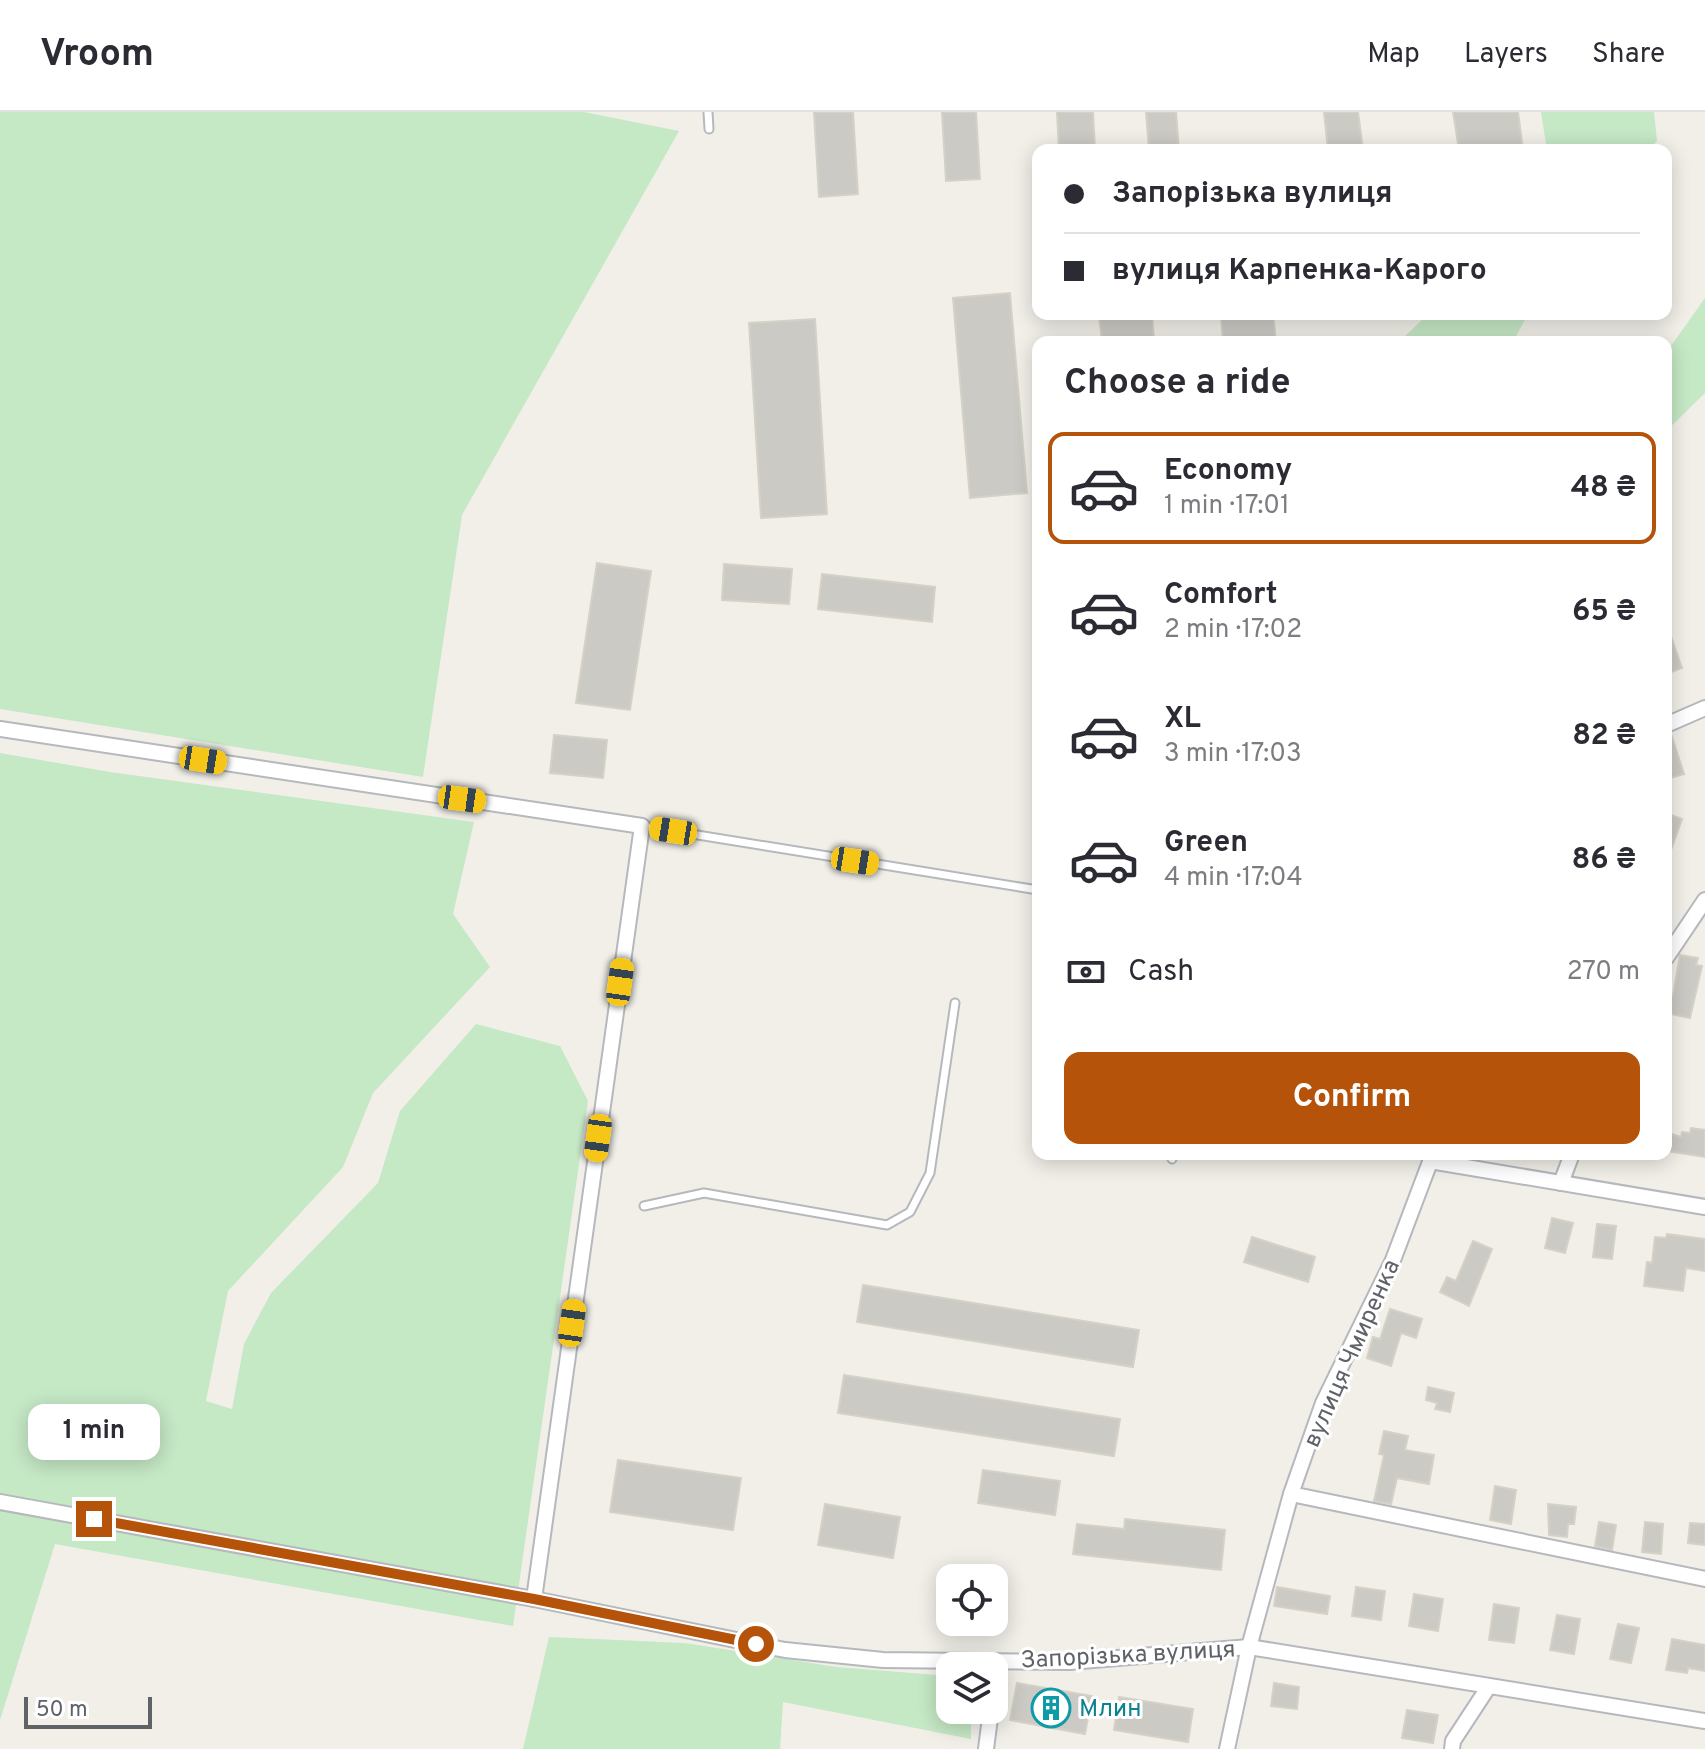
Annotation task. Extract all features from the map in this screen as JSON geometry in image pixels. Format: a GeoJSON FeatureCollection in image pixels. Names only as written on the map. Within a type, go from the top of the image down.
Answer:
{"type":"FeatureCollection","features":[{"type":"Feature","properties":{"kind":"street"},"geometry":{"type":"LineString","coordinates":[[1672,722],[1705,708]]}},
{"type":"Feature","properties":{"kind":"street"},"geometry":{"type":"LineString","coordinates":[[0,729],[642,826],[534,1599]]}},
{"type":"Feature","properties":{"kind":"street"},"geometry":{"type":"LineString","coordinates":[[1672,949],[1705,900]]}},
{"type":"Feature","properties":{"kind":"street","name":"вулиця Чмиренка"},"geometry":{"type":"LineString","coordinates":[[1249,1647],[1291,1494],[1323,1403],[1393,1260],[1431,1160]]}},
{"type":"Feature","properties":{"kind":"street"},"geometry":{"type":"LineString","coordinates":[[1442,1160],[1705,1207]]}},
{"type":"Feature","properties":{"kind":"street"},"geometry":{"type":"LineString","coordinates":[[1561,1183],[1570,1160]]}},
{"type":"Feature","properties":{"kind":"street"},"geometry":{"type":"LineString","coordinates":[[1291,1494],[1705,1579]]}},
{"type":"Feature","properties":{"kind":"street","name":"Запорізька вулиця"},"geometry":{"type":"LineString","coordinates":[[0,1502],[534,1599],[785,1650],[936,1662]]}},
{"type":"Feature","properties":{"kind":"street","name":"Запорізька вулиця"},"geometry":{"type":"LineString","coordinates":[[1008,1663],[1070,1662],[1249,1647],[1705,1721]]}},
{"type":"Feature","properties":{"kind":"street","name":"Запорізька вулиця"},"geometry":{"type":"LineString","coordinates":[[1227,1749],[1249,1647]]}},
{"type":"Feature","properties":{"kind":"street"},"geometry":{"type":"LineString","coordinates":[[1452,1749],[1453,1741],[1489,1686]]}},
{"type":"Feature","properties":{"kind":"street"},"geometry":{"type":"LineString","coordinates":[[986,1749],[990,1724]]}},
{"type":"Feature","properties":{"kind":"lane"},"geometry":{"type":"LineString","coordinates":[[708,112],[709,129]]}},
{"type":"Feature","properties":{"kind":"lane"},"geometry":{"type":"LineString","coordinates":[[642,826],[1032,889]]}},
{"type":"Feature","properties":{"kind":"lane"},"geometry":{"type":"LineString","coordinates":[[644,1206],[704,1193],[887,1225],[910,1212],[930,1173],[955,1003]]}},
{"type":"Feature","properties":{"kind":"green space"},"geometry":{"type":"Polygon","coordinates":[[[0,112],[584,112],[679,131],[462,515],[423,777],[0,709],[0,112]]]}},
{"type":"Feature","properties":{"kind":"green space"},"geometry":{"type":"Polygon","coordinates":[[[1541,112],[1654,112],[1657,141],[1654,144],[1546,144],[1541,112]]]}},
{"type":"Feature","properties":{"kind":"green space"},"geometry":{"type":"Polygon","coordinates":[[[1705,298],[1705,393],[1672,425],[1672,345],[1705,298]]]}},
{"type":"Feature","properties":{"kind":"green space"},"geometry":{"type":"Polygon","coordinates":[[[1422,320],[1525,320],[1516,336],[1405,336],[1422,320]]]}},
{"type":"Feature","properties":{"kind":"green space"},"geometry":{"type":"Polygon","coordinates":[[[0,753],[110,772],[474,822],[453,914],[490,967],[373,1093],[343,1167],[228,1291],[206,1401],[232,1409],[244,1344],[271,1293],[378,1183],[400,1111],[476,1024],[560,1046],[588,1101],[513,1626],[55,1544],[0,1720],[0,753]]]}},
{"type":"Feature","properties":{"kind":"green space"},"geometry":{"type":"Polygon","coordinates":[[[549,1637],[685,1643],[836,1667],[936,1675],[936,1724],[971,1724],[971,1739],[783,1702],[780,1749],[523,1749],[549,1637]]]}},
{"type":"Feature","properties":{"kind":"building"},"geometry":{"type":"Polygon","coordinates":[[[814,112],[853,112],[858,194],[819,197],[814,112]]]}},
{"type":"Feature","properties":{"kind":"building"},"geometry":{"type":"Polygon","coordinates":[[[942,112],[976,112],[980,179],[946,181],[942,112]]]}},
{"type":"Feature","properties":{"kind":"building"},"geometry":{"type":"Polygon","coordinates":[[[1057,112],[1093,112],[1095,144],[1059,144],[1057,112]]]}},
{"type":"Feature","properties":{"kind":"building"},"geometry":{"type":"Polygon","coordinates":[[[1146,112],[1176,112],[1179,144],[1149,144],[1146,112]]]}},
{"type":"Feature","properties":{"kind":"building"},"geometry":{"type":"Polygon","coordinates":[[[1324,112],[1358,112],[1362,144],[1327,144],[1324,112]]]}},
{"type":"Feature","properties":{"kind":"building"},"geometry":{"type":"Polygon","coordinates":[[[1453,112],[1518,112],[1522,144],[1458,144],[1453,112]]]}},
{"type":"Feature","properties":{"kind":"building"},"geometry":{"type":"Polygon","coordinates":[[[1010,293],[1027,493],[970,498],[953,298],[1010,293]]]}},
{"type":"Feature","properties":{"kind":"building"},"geometry":{"type":"Polygon","coordinates":[[[815,319],[827,514],[761,518],[749,323],[815,319]]]}},
{"type":"Feature","properties":{"kind":"building"},"geometry":{"type":"Polygon","coordinates":[[[1100,320],[1152,320],[1154,336],[1101,336],[1100,320]]]}},
{"type":"Feature","properties":{"kind":"building"},"geometry":{"type":"Polygon","coordinates":[[[1221,320],[1274,320],[1275,336],[1223,336],[1221,320]]]}},
{"type":"Feature","properties":{"kind":"building"},"geometry":{"type":"Polygon","coordinates":[[[597,563],[651,571],[630,710],[576,703],[597,563]]]}},
{"type":"Feature","properties":{"kind":"building"},"geometry":{"type":"Polygon","coordinates":[[[724,564],[792,569],[789,604],[722,600],[724,564]]]}},
{"type":"Feature","properties":{"kind":"building"},"geometry":{"type":"Polygon","coordinates":[[[822,574],[935,587],[932,622],[818,609],[822,574]]]}},
{"type":"Feature","properties":{"kind":"building"},"geometry":{"type":"Polygon","coordinates":[[[1672,639],[1682,668],[1672,672],[1672,639]]]}},
{"type":"Feature","properties":{"kind":"building"},"geometry":{"type":"Polygon","coordinates":[[[554,735],[607,740],[603,778],[550,773],[554,735]]]}},
{"type":"Feature","properties":{"kind":"building"},"geometry":{"type":"Polygon","coordinates":[[[1672,737],[1684,774],[1672,777],[1672,737]]]}},
{"type":"Feature","properties":{"kind":"building"},"geometry":{"type":"Polygon","coordinates":[[[1672,815],[1682,819],[1672,847],[1672,815]]]}},
{"type":"Feature","properties":{"kind":"building"},"geometry":{"type":"Polygon","coordinates":[[[1680,955],[1698,958],[1696,965],[1702,966],[1690,1018],[1672,1014],[1680,955]]]}},
{"type":"Feature","properties":{"kind":"building"},"geometry":{"type":"Polygon","coordinates":[[[1691,1128],[1705,1130],[1705,1157],[1672,1152],[1672,1134],[1681,1137],[1682,1132],[1690,1133],[1691,1128]]]}},
{"type":"Feature","properties":{"kind":"building"},"geometry":{"type":"Polygon","coordinates":[[[1552,1218],[1573,1223],[1565,1253],[1545,1248],[1552,1218]]]}},
{"type":"Feature","properties":{"kind":"building"},"geometry":{"type":"Polygon","coordinates":[[[1597,1224],[1616,1226],[1612,1259],[1593,1257],[1597,1224]]]}},
{"type":"Feature","properties":{"kind":"building"},"geometry":{"type":"Polygon","coordinates":[[[1667,1234],[1705,1239],[1705,1271],[1686,1268],[1683,1291],[1644,1286],[1647,1262],[1652,1263],[1655,1237],[1666,1238],[1667,1234]]]}},
{"type":"Feature","properties":{"kind":"building"},"geometry":{"type":"Polygon","coordinates":[[[1252,1237],[1315,1257],[1308,1282],[1244,1262],[1252,1237]]]}},
{"type":"Feature","properties":{"kind":"building"},"geometry":{"type":"Polygon","coordinates":[[[1473,1241],[1492,1249],[1469,1306],[1440,1292],[1447,1277],[1456,1281],[1473,1241]]]}},
{"type":"Feature","properties":{"kind":"building"},"geometry":{"type":"Polygon","coordinates":[[[863,1285],[1139,1330],[1133,1367],[857,1322],[863,1285]]]}},
{"type":"Feature","properties":{"kind":"building"},"geometry":{"type":"Polygon","coordinates":[[[1390,1309],[1422,1319],[1416,1338],[1401,1333],[1391,1366],[1367,1358],[1373,1337],[1380,1339],[1390,1309]]]}},
{"type":"Feature","properties":{"kind":"building"},"geometry":{"type":"Polygon","coordinates":[[[844,1375],[1120,1419],[1114,1456],[838,1413],[844,1375]]]}},
{"type":"Feature","properties":{"kind":"building"},"geometry":{"type":"Polygon","coordinates":[[[1428,1387],[1454,1393],[1450,1412],[1435,1409],[1437,1403],[1426,1400],[1428,1387]]]}},
{"type":"Feature","properties":{"kind":"building"},"geometry":{"type":"Polygon","coordinates":[[[1384,1431],[1408,1436],[1405,1450],[1434,1455],[1429,1484],[1397,1478],[1391,1504],[1374,1501],[1384,1455],[1379,1454],[1384,1431]]]}},
{"type":"Feature","properties":{"kind":"building"},"geometry":{"type":"Polygon","coordinates":[[[618,1460],[741,1478],[733,1530],[610,1512],[618,1460]]]}},
{"type":"Feature","properties":{"kind":"building"},"geometry":{"type":"Polygon","coordinates":[[[983,1470],[1060,1481],[1055,1515],[978,1503],[983,1470]]]}},
{"type":"Feature","properties":{"kind":"building"},"geometry":{"type":"Polygon","coordinates":[[[1495,1486],[1516,1490],[1511,1524],[1490,1520],[1495,1486]]]}},
{"type":"Feature","properties":{"kind":"building"},"geometry":{"type":"Polygon","coordinates":[[[825,1504],[900,1517],[893,1558],[818,1545],[825,1504]]]}},
{"type":"Feature","properties":{"kind":"building"},"geometry":{"type":"Polygon","coordinates":[[[1548,1504],[1576,1507],[1574,1524],[1568,1524],[1567,1537],[1549,1535],[1548,1504]]]}},
{"type":"Feature","properties":{"kind":"building"},"geometry":{"type":"Polygon","coordinates":[[[1125,1519],[1225,1530],[1221,1570],[1073,1554],[1077,1524],[1124,1529],[1125,1519]]]}},
{"type":"Feature","properties":{"kind":"building"},"geometry":{"type":"Polygon","coordinates":[[[1599,1522],[1616,1525],[1612,1550],[1595,1546],[1599,1522]]]}},
{"type":"Feature","properties":{"kind":"building"},"geometry":{"type":"Polygon","coordinates":[[[1645,1522],[1663,1524],[1661,1554],[1642,1552],[1645,1522]]]}},
{"type":"Feature","properties":{"kind":"building"},"geometry":{"type":"Polygon","coordinates":[[[1690,1523],[1705,1524],[1705,1545],[1688,1543],[1690,1523]]]}},
{"type":"Feature","properties":{"kind":"building"},"geometry":{"type":"Polygon","coordinates":[[[1277,1587],[1330,1596],[1327,1614],[1274,1606],[1277,1587]]]}},
{"type":"Feature","properties":{"kind":"building"},"geometry":{"type":"Polygon","coordinates":[[[1356,1587],[1385,1591],[1381,1620],[1352,1616],[1356,1587]]]}},
{"type":"Feature","properties":{"kind":"building"},"geometry":{"type":"Polygon","coordinates":[[[1414,1594],[1443,1599],[1438,1631],[1409,1626],[1414,1594]]]}},
{"type":"Feature","properties":{"kind":"building"},"geometry":{"type":"Polygon","coordinates":[[[1494,1604],[1519,1608],[1514,1643],[1489,1640],[1494,1604]]]}},
{"type":"Feature","properties":{"kind":"building"},"geometry":{"type":"Polygon","coordinates":[[[1557,1615],[1580,1619],[1574,1654],[1550,1650],[1557,1615]]]}},
{"type":"Feature","properties":{"kind":"building"},"geometry":{"type":"Polygon","coordinates":[[[1618,1624],[1639,1628],[1631,1663],[1610,1659],[1618,1624]]]}},
{"type":"Feature","properties":{"kind":"building"},"geometry":{"type":"Polygon","coordinates":[[[1672,1639],[1705,1645],[1705,1671],[1688,1668],[1687,1673],[1666,1670],[1672,1639]]]}},
{"type":"Feature","properties":{"kind":"building","name":"Млин"},"geometry":{"type":"Polygon","coordinates":[[[1017,1683],[1092,1696],[1085,1734],[1010,1720],[1017,1683]]]}},
{"type":"Feature","properties":{"kind":"building"},"geometry":{"type":"Polygon","coordinates":[[[1274,1683],[1299,1687],[1297,1709],[1271,1706],[1274,1683]]]}},
{"type":"Feature","properties":{"kind":"building"},"geometry":{"type":"Polygon","coordinates":[[[1119,1697],[1193,1709],[1188,1742],[1114,1730],[1119,1697]]]}},
{"type":"Feature","properties":{"kind":"building"},"geometry":{"type":"Polygon","coordinates":[[[1407,1710],[1438,1715],[1433,1743],[1402,1738],[1407,1710]]]}},
{"type":"Feature","properties":{"kind":"place","name":"Млин"},"geometry":{"type":"Point","coordinates":[1051,1708]}},
{"type":"Feature","properties":{"kind":"route"},"geometry":{"type":"LineString","coordinates":[[94,1519],[534,1599],[756,1644]]}}]}
